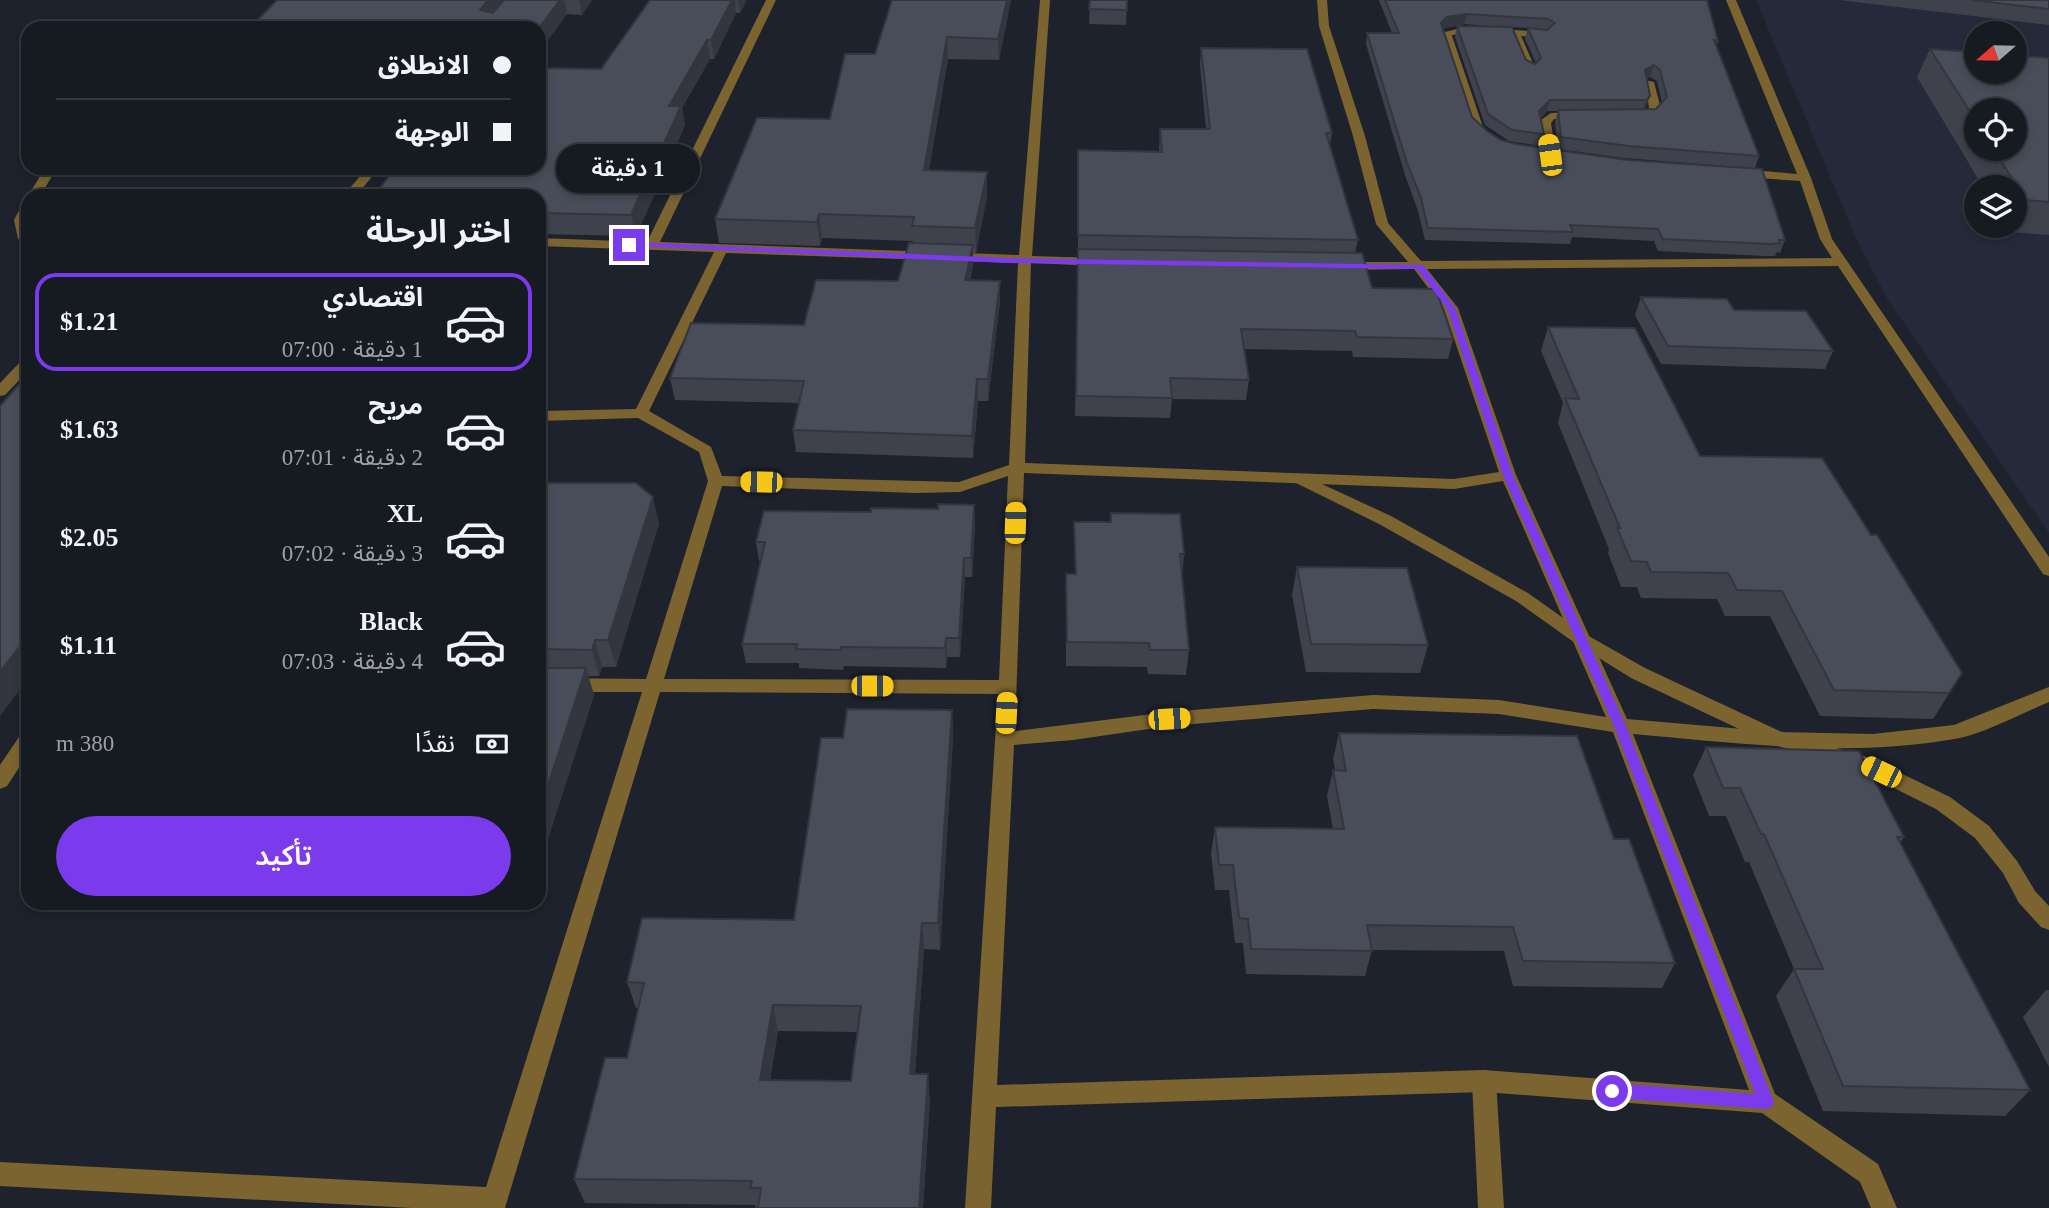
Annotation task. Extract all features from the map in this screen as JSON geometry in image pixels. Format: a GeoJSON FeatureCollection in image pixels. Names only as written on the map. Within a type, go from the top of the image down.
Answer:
{"type":"FeatureCollection","features":[{"type":"Feature","properties":{"kind":"street"},"geometry":{"type":"LineString","coordinates":[[652,245],[771,0]]}},
{"type":"Feature","properties":{"kind":"street"},"geometry":{"type":"LineString","coordinates":[[978,1208],[1008,687],[1025,261],[1045,0]]}},
{"type":"Feature","properties":{"kind":"street"},"geometry":{"type":"LineString","coordinates":[[1322,0],[1324,26],[1359,136],[1382,224],[1451,308],[1508,475],[1620,726],[1766,1102]]}},
{"type":"Feature","properties":{"kind":"street"},"geometry":{"type":"LineString","coordinates":[[1731,0],[1805,178],[1826,239],[2049,570]]}},
{"type":"Feature","properties":{"kind":"street"},"geometry":{"type":"LineString","coordinates":[[1500,145],[1486,137],[1478,128],[1446,33],[1462,30],[1545,35]]}},
{"type":"Feature","properties":{"kind":"street"},"geometry":{"type":"LineString","coordinates":[[1515,33],[1531,70]]}},
{"type":"Feature","properties":{"kind":"street"},"geometry":{"type":"LineString","coordinates":[[1619,116],[1647,117],[1655,109],[1649,82]]}},
{"type":"Feature","properties":{"kind":"street"},"geometry":{"type":"LineString","coordinates":[[1550,155],[1545,122],[1551,116],[1591,116]]}},
{"type":"Feature","properties":{"kind":"street"},"geometry":{"type":"LineString","coordinates":[[1735,173],[1805,178]]}},
{"type":"Feature","properties":{"kind":"street"},"geometry":{"type":"LineString","coordinates":[[355,189],[367,175]]}},
{"type":"Feature","properties":{"kind":"street"},"geometry":{"type":"LineString","coordinates":[[546,242],[1108,262]]}},
{"type":"Feature","properties":{"kind":"street"},"geometry":{"type":"LineString","coordinates":[[641,413],[722,248]]}},
{"type":"Feature","properties":{"kind":"street"},"geometry":{"type":"LineString","coordinates":[[1325,265],[1420,267],[1842,262]]}},
{"type":"Feature","properties":{"kind":"street"},"geometry":{"type":"LineString","coordinates":[[0,392],[21,370]]}},
{"type":"Feature","properties":{"kind":"street"},"geometry":{"type":"LineString","coordinates":[[0,1174],[493,1204],[716,481],[706,450],[641,413],[546,415]]}},
{"type":"Feature","properties":{"kind":"street"},"geometry":{"type":"LineString","coordinates":[[716,481],[915,488],[960,487],[1017,468],[1454,484],[1508,475]]}},
{"type":"Feature","properties":{"kind":"street"},"geometry":{"type":"LineString","coordinates":[[1298,478],[1385,520],[1458,560],[1522,597],[1581,639],[1638,673],[1778,739],[1860,762],[1943,803],[1982,832],[2010,867],[2027,897],[2049,921]]}},
{"type":"Feature","properties":{"kind":"street"},"geometry":{"type":"LineString","coordinates":[[546,685],[1008,687]]}},
{"type":"Feature","properties":{"kind":"street"},"geometry":{"type":"LineString","coordinates":[[1004,739],[1073,733],[1169,719],[1373,702],[1499,707],[1620,726],[1778,739],[1873,741],[1956,732],[2049,694]]}},
{"type":"Feature","properties":{"kind":"street"},"geometry":{"type":"LineString","coordinates":[[0,781],[21,750]]}},
{"type":"Feature","properties":{"kind":"street"},"geometry":{"type":"LineString","coordinates":[[985,1096],[1484,1081],[1766,1102],[1869,1173],[1884,1208]]}},
{"type":"Feature","properties":{"kind":"street"},"geometry":{"type":"LineString","coordinates":[[1484,1081],[1491,1208]]}},
{"type":"Feature","properties":{"kind":"shaded area"},"geometry":{"type":"Polygon","coordinates":[[[1756,0],[2049,0],[2049,533],[1888,300],[1855,236],[1756,0]]]}},
{"type":"Feature","properties":{"kind":"building"},"geometry":{"type":"Polygon","coordinates":[[[277,0],[488,0],[480,10],[493,13],[504,0],[560,0],[544,21],[257,21],[277,0]]]}},
{"type":"Feature","properties":{"kind":"building"},"geometry":{"type":"Polygon","coordinates":[[[650,0],[732,0],[711,40],[707,40],[669,106],[681,106],[631,215],[546,213],[546,189],[379,189],[390,175],[546,175],[546,68],[601,69],[650,0]]]}},
{"type":"Feature","properties":{"kind":"building"},"geometry":{"type":"Polygon","coordinates":[[[892,0],[1007,0],[998,39],[947,37],[924,170],[987,172],[975,228],[912,226],[914,217],[819,214],[817,222],[715,219],[757,118],[830,119],[845,54],[875,54],[892,0]]]}},
{"type":"Feature","properties":{"kind":"building"},"geometry":{"type":"Polygon","coordinates":[[[1090,0],[1127,0],[1127,10],[1089,9],[1090,0]]]}},
{"type":"Feature","properties":{"kind":"building"},"geometry":{"type":"Polygon","coordinates":[[[1385,0],[1707,0],[1718,41],[1714,40],[1759,156],[1628,146],[1561,137],[1558,110],[1656,109],[1667,97],[1660,70],[1654,65],[1645,70],[1650,96],[1646,100],[1550,100],[1539,111],[1544,134],[1512,130],[1488,114],[1457,26],[1512,27],[1526,60],[1535,64],[1541,58],[1528,28],[1547,30],[1555,23],[1548,19],[1467,14],[1447,17],[1441,23],[1472,117],[1501,140],[1627,160],[1762,169],[1785,240],[1770,244],[1663,239],[1658,229],[1570,225],[1573,232],[1428,228],[1421,198],[1407,163],[1367,33],[1399,33],[1385,0]]]}},
{"type":"Feature","properties":{"kind":"building"},"geometry":{"type":"Polygon","coordinates":[[[1971,0],[2049,0],[2049,9],[1971,0]]]}},
{"type":"Feature","properties":{"kind":"building"},"geometry":{"type":"Polygon","coordinates":[[[1201,48],[1307,49],[1332,133],[1326,133],[1358,240],[1078,235],[1078,150],[1162,152],[1160,129],[1210,129],[1201,48]]]}},
{"type":"Feature","properties":{"kind":"building"},"geometry":{"type":"Polygon","coordinates":[[[1930,49],[1964,51],[1964,84],[2027,84],[2027,56],[2049,58],[2049,202],[2027,200],[2027,175],[2010,175],[2001,161],[2027,161],[2027,98],[1964,98],[1964,102],[1930,49]]]}},
{"type":"Feature","properties":{"kind":"building"},"geometry":{"type":"Polygon","coordinates":[[[909,243],[973,245],[965,280],[1000,281],[988,379],[977,379],[972,436],[793,430],[804,381],[670,378],[691,323],[804,325],[816,280],[898,281],[909,243]]]}},
{"type":"Feature","properties":{"kind":"building"},"geometry":{"type":"Polygon","coordinates":[[[1078,249],[1362,253],[1372,288],[1436,289],[1453,339],[1357,337],[1355,331],[1241,329],[1249,380],[1170,378],[1172,398],[1076,396],[1078,249]]]}},
{"type":"Feature","properties":{"kind":"building"},"geometry":{"type":"Polygon","coordinates":[[[1641,297],[1727,299],[1734,310],[1806,311],[1833,351],[1668,346],[1641,297]]]}},
{"type":"Feature","properties":{"kind":"building"},"geometry":{"type":"Polygon","coordinates":[[[1548,327],[1635,328],[1700,456],[1822,458],[1871,535],[1877,535],[1962,673],[1949,693],[1834,690],[1782,591],[1737,590],[1728,573],[1651,572],[1647,562],[1631,561],[1617,528],[1620,528],[1565,398],[1579,399],[1548,327]]]}},
{"type":"Feature","properties":{"kind":"building"},"geometry":{"type":"Polygon","coordinates":[[[21,382],[21,645],[0,672],[0,406],[21,382]]]}},
{"type":"Feature","properties":{"kind":"building"},"geometry":{"type":"Polygon","coordinates":[[[546,483],[636,483],[653,497],[608,640],[595,640],[592,650],[546,649],[546,483]]]}},
{"type":"Feature","properties":{"kind":"building"},"geometry":{"type":"Polygon","coordinates":[[[938,504],[974,505],[971,558],[964,558],[959,638],[946,638],[945,648],[841,647],[841,650],[796,649],[797,644],[742,644],[765,542],[756,542],[764,511],[871,512],[871,508],[938,509],[938,504]]]}},
{"type":"Feature","properties":{"kind":"building"},"geometry":{"type":"Polygon","coordinates":[[[1111,513],[1180,514],[1184,554],[1180,554],[1189,650],[1150,650],[1149,643],[1067,642],[1066,574],[1076,574],[1074,522],[1111,522],[1111,513]]]}},
{"type":"Feature","properties":{"kind":"building"},"geometry":{"type":"Polygon","coordinates":[[[1297,567],[1407,568],[1428,645],[1311,644],[1297,567]]]}},
{"type":"Feature","properties":{"kind":"building"},"geometry":{"type":"Polygon","coordinates":[[[546,668],[586,668],[546,791],[546,668]]]}},
{"type":"Feature","properties":{"kind":"building"},"geometry":{"type":"Polygon","coordinates":[[[847,709],[952,710],[938,923],[922,923],[910,1074],[928,1074],[919,1208],[758,1208],[761,1188],[750,1188],[752,1181],[574,1179],[605,1058],[627,1058],[644,983],[627,982],[642,918],[794,920],[821,738],[843,738],[847,709]],[[773,1005],[760,1080],[851,1081],[861,1006],[773,1005]]]}},
{"type":"Feature","properties":{"kind":"building"},"geometry":{"type":"Polygon","coordinates":[[[1339,733],[1577,736],[1614,839],[1629,839],[1675,963],[1523,961],[1513,927],[1367,925],[1372,951],[1251,949],[1248,919],[1239,918],[1233,865],[1219,865],[1215,827],[1344,829],[1333,770],[1346,771],[1339,733]]]}},
{"type":"Feature","properties":{"kind":"building"},"geometry":{"type":"Polygon","coordinates":[[[1706,747],[1859,751],[1904,837],[1897,837],[2030,1090],[1843,1086],[1794,969],[1823,969],[1764,834],[1761,834],[1740,788],[1723,788],[1706,747]]]}},
{"type":"Feature","properties":{"kind":"route"},"geometry":{"type":"LineString","coordinates":[[629,245],[1008,261],[1420,267],[1451,308],[1508,475],[1620,726],[1766,1102],[1612,1091]]}}]}
